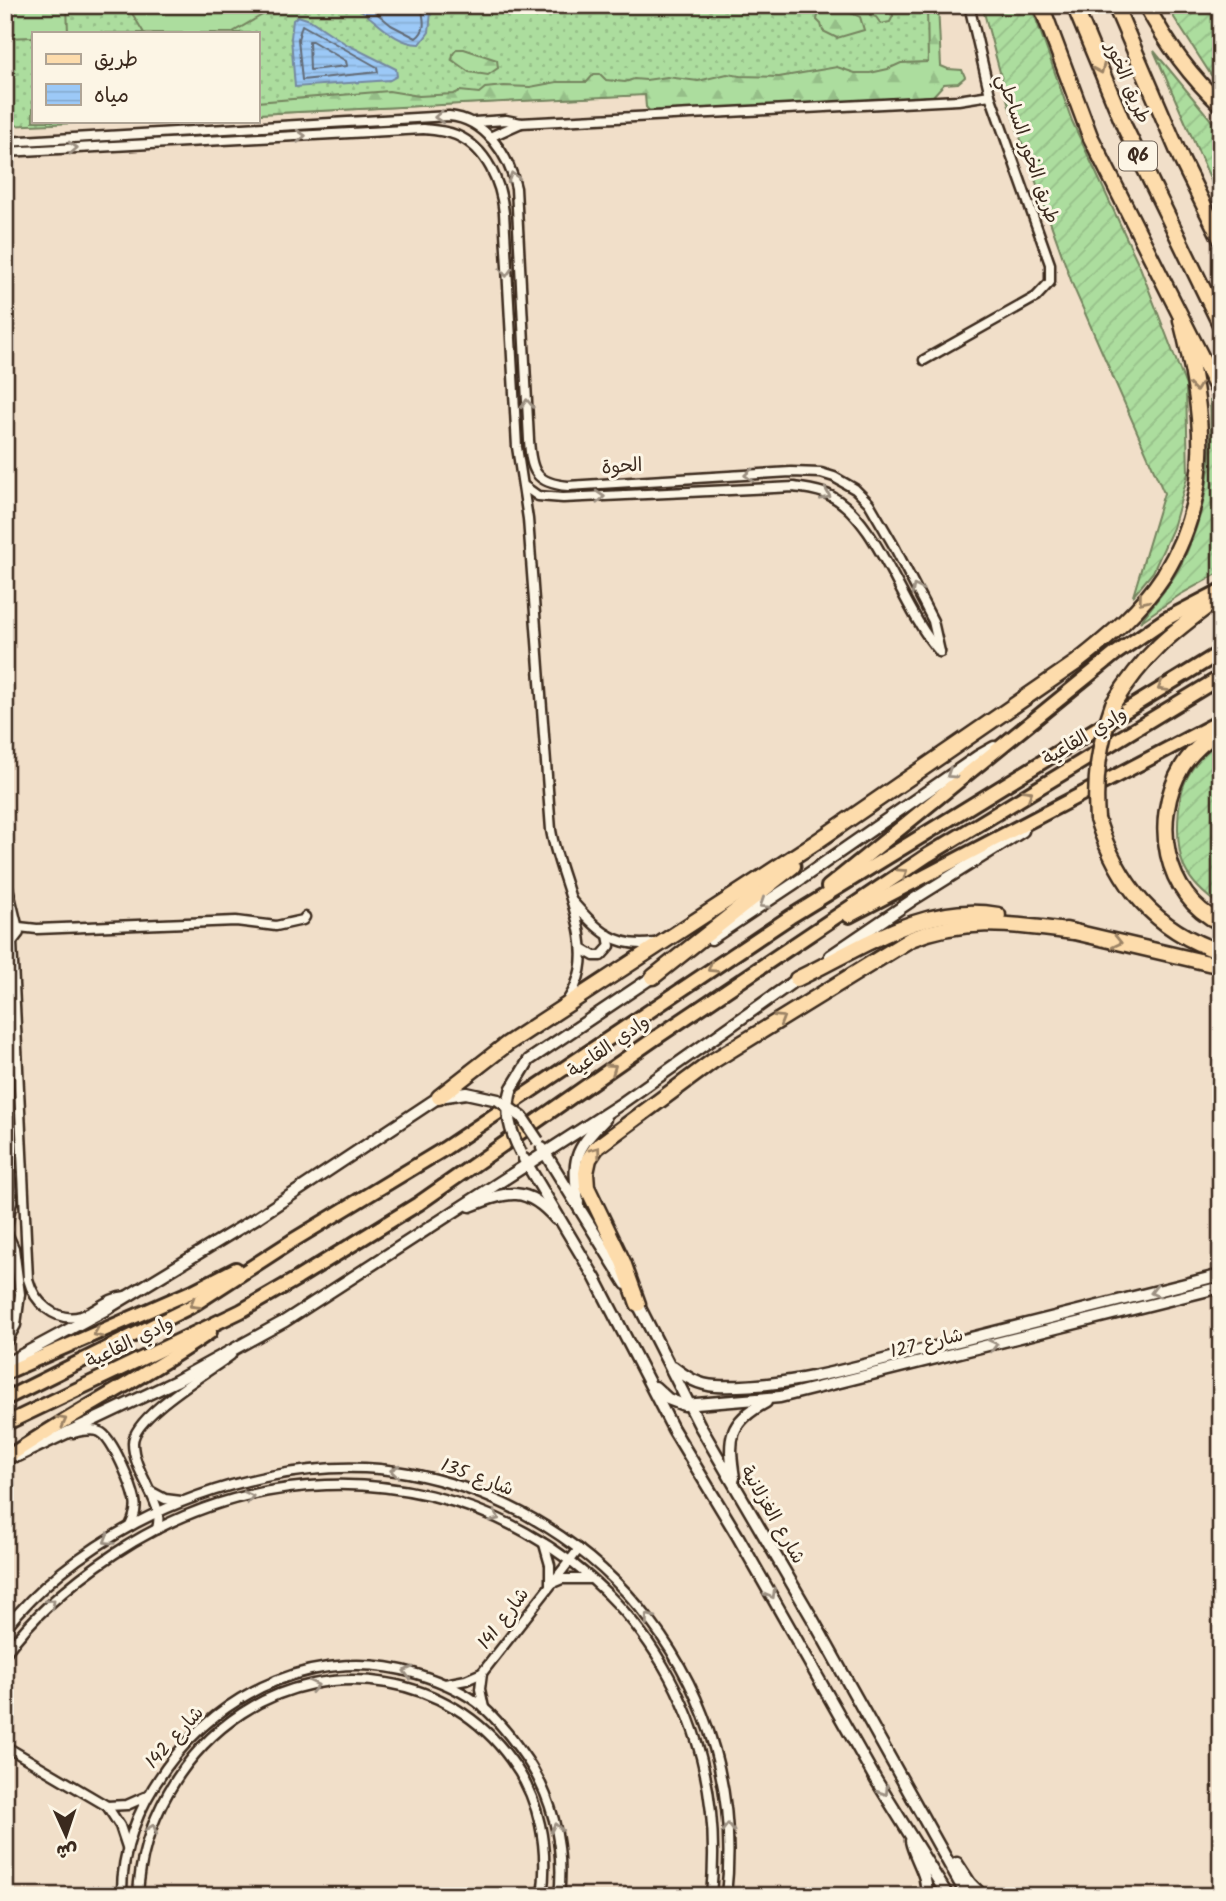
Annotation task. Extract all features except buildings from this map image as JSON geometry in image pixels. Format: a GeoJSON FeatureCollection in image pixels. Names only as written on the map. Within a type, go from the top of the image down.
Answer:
{"type":"FeatureCollection","features":[{"type":"Feature","properties":{"kind":"highway"},"geometry":{"type":"LineString","coordinates":[[1041,5],[1090,136],[1221,396]]}},
{"type":"Feature","properties":{"kind":"highway","name":"طريق الخور"},"geometry":{"type":"LineString","coordinates":[[1074,5],[1125,128],[1221,326]]}},
{"type":"Feature","properties":{"kind":"highway","name":"طريق الخور"},"geometry":{"type":"LineString","coordinates":[[1115,5],[1182,160],[1221,240]]}},
{"type":"Feature","properties":{"kind":"highway"},"geometry":{"type":"LineString","coordinates":[[1146,5],[1159,29],[1196,82],[1221,105]]}},
{"type":"Feature","properties":{"kind":"highway"},"geometry":{"type":"LineString","coordinates":[[439,1097],[507,1044],[816,842],[1077,662],[1128,617],[1163,575],[1188,524],[1197,491],[1201,445],[1195,376],[1181,320]]}},
{"type":"Feature","properties":{"kind":"highway"},"geometry":{"type":"LineString","coordinates":[[1221,593],[1147,655],[1113,704],[1103,731],[1095,790],[1097,819],[1106,849],[1121,876],[1140,901],[1163,922],[1189,939],[1221,951]]}},
{"type":"Feature","properties":{"kind":"highway"},"geometry":{"type":"LineString","coordinates":[[1221,729],[1205,741],[1183,766],[1169,796],[1164,830],[1169,863],[1184,893],[1211,918],[1221,923]]}},
{"type":"Feature","properties":{"kind":"highway"},"geometry":{"type":"LineString","coordinates":[[653,977],[798,862],[816,842]]}},
{"type":"Feature","properties":{"kind":"highway"},"geometry":{"type":"LineString","coordinates":[[797,979],[907,925],[963,913],[992,914],[1221,966]]}},
{"type":"Feature","properties":{"kind":"highway"},"geometry":{"type":"LineString","coordinates":[[638,1304],[623,1262],[587,1187],[589,1159],[597,1147],[713,1061],[911,939],[947,927],[997,922],[1075,932]]}},
{"type":"Feature","properties":{"kind":"main road"},"geometry":{"type":"LineString","coordinates":[[790,917],[1140,635],[1221,593]]}},
{"type":"Feature","properties":{"kind":"main road","name":"وادي القاعية"},"geometry":{"type":"LineString","coordinates":[[5,1399],[190,1307],[292,1241],[444,1149],[790,917],[1221,652]]}},
{"type":"Feature","properties":{"kind":"main road","name":"وادي القاعية"},"geometry":{"type":"LineString","coordinates":[[5,1424],[241,1311],[298,1278],[418,1204],[654,1039],[928,856],[1221,677]]}},
{"type":"Feature","properties":{"kind":"main road"},"geometry":{"type":"LineString","coordinates":[[806,938],[1071,802],[1221,721]]}},
{"type":"Feature","properties":{"kind":"main road"},"geometry":{"type":"LineString","coordinates":[[5,1373],[193,1291],[292,1241]]}},
{"type":"Feature","properties":{"kind":"main road"},"geometry":{"type":"LineString","coordinates":[[5,1460],[46,1430],[162,1365],[241,1311]]}},
{"type":"Feature","properties":{"kind":"street","name":"طريق الخور الساحلي"},"geometry":{"type":"LineString","coordinates":[[924,360],[1036,297],[1050,282],[1050,264],[990,95],[969,5]]}},
{"type":"Feature","properties":{"kind":"street"},"geometry":{"type":"LineString","coordinates":[[5,142],[449,116],[474,122],[506,120],[521,123],[958,100],[990,95]]}},
{"type":"Feature","properties":{"kind":"street"},"geometry":{"type":"LineString","coordinates":[[474,122],[490,137],[507,160],[516,188],[529,440],[535,471],[523,485]]}},
{"type":"Feature","properties":{"kind":"street"},"geometry":{"type":"LineString","coordinates":[[490,137],[521,123]]}},
{"type":"Feature","properties":{"kind":"street"},"geometry":{"type":"LineString","coordinates":[[5,152],[423,129],[454,134],[471,144],[488,165],[502,198],[517,447],[528,519],[551,830],[582,949],[577,983],[564,1007]]}},
{"type":"Feature","properties":{"kind":"street","name":"الحوة"},"geometry":{"type":"LineString","coordinates":[[523,485],[538,496],[563,498],[794,487],[826,494],[842,504],[861,522],[921,628],[940,652],[933,621],[869,503],[855,489],[834,477],[791,472],[568,486],[546,482],[535,471]]}},
{"type":"Feature","properties":{"kind":"street"},"geometry":{"type":"LineString","coordinates":[[921,628],[933,621]]}},
{"type":"Feature","properties":{"kind":"street","name":"وادي القاعية"},"geometry":{"type":"LineString","coordinates":[[503,1102],[529,1060],[801,879],[978,755],[1010,739]]}},
{"type":"Feature","properties":{"kind":"street"},"geometry":{"type":"LineString","coordinates":[[5,1460],[63,1435],[238,1348],[285,1321],[619,1105],[911,901],[1071,802]]}},
{"type":"Feature","properties":{"kind":"street"},"geometry":{"type":"LineString","coordinates":[[5,876],[17,924],[11,942],[28,1279],[31,1290],[51,1311],[71,1317],[82,1316],[114,1298],[128,1296]]}},
{"type":"Feature","properties":{"kind":"street"},"geometry":{"type":"LineString","coordinates":[[570,899],[589,920],[618,942],[637,946],[660,942]]}},
{"type":"Feature","properties":{"kind":"street"},"geometry":{"type":"LineString","coordinates":[[5,917],[17,924],[37,929],[236,921],[276,926],[303,920],[305,917]]}},
{"type":"Feature","properties":{"kind":"street"},"geometry":{"type":"LineString","coordinates":[[11,942],[37,929]]}},
{"type":"Feature","properties":{"kind":"street"},"geometry":{"type":"LineString","coordinates":[[582,949],[593,956],[601,956],[610,946],[608,935]]}},
{"type":"Feature","properties":{"kind":"street"},"geometry":{"type":"LineString","coordinates":[[439,1097],[466,1093],[503,1102],[522,1117],[545,1153]]}},
{"type":"Feature","properties":{"kind":"street","name":"وادي القاعية"},"geometry":{"type":"LineString","coordinates":[[5,1364],[128,1296],[258,1217],[439,1097]]}},
{"type":"Feature","properties":{"kind":"street"},"geometry":{"type":"LineString","coordinates":[[5,1098],[12,1201],[6,1231],[14,1248],[20,1294],[16,1325],[5,1345]]}},
{"type":"Feature","properties":{"kind":"street"},"geometry":{"type":"LineString","coordinates":[[503,1102],[521,1153],[572,1238],[673,1429],[737,1535],[876,1780],[948,1896]]}},
{"type":"Feature","properties":{"kind":"street"},"geometry":{"type":"LineString","coordinates":[[579,1206],[574,1170],[576,1158],[587,1138],[619,1105]]}},
{"type":"Feature","properties":{"kind":"street","name":"شارع الغزلانية"},"geometry":{"type":"LineString","coordinates":[[545,1153],[638,1304],[700,1426],[944,1851],[967,1896]]}},
{"type":"Feature","properties":{"kind":"street"},"geometry":{"type":"LineString","coordinates":[[447,1215],[492,1197],[519,1192],[548,1210],[572,1238]]}},
{"type":"Feature","properties":{"kind":"street","name":"شارع 127"},"geometry":{"type":"LineString","coordinates":[[670,1364],[689,1379],[706,1385],[770,1383],[863,1364],[1221,1275]]}},
{"type":"Feature","properties":{"kind":"street","name":"شارع 127"},"geometry":{"type":"LineString","coordinates":[[648,1378],[668,1399],[678,1404],[772,1399],[1221,1287]]}},
{"type":"Feature","properties":{"kind":"street"},"geometry":{"type":"LineString","coordinates":[[157,1529],[159,1511],[136,1461],[133,1444],[138,1429],[155,1410],[211,1371],[238,1348]]}},
{"type":"Feature","properties":{"kind":"street"},"geometry":{"type":"LineString","coordinates":[[735,1486],[730,1452],[733,1430],[747,1414],[772,1399],[770,1383]]}},
{"type":"Feature","properties":{"kind":"street"},"geometry":{"type":"LineString","coordinates":[[63,1435],[96,1431],[111,1443],[135,1500],[135,1515],[130,1526]]}},
{"type":"Feature","properties":{"kind":"street","name":"شارع 135"},"geometry":{"type":"LineString","coordinates":[[5,1629],[19,1611],[53,1580],[130,1526],[184,1501],[245,1481],[345,1469],[394,1471],[444,1482],[497,1500],[543,1523],[579,1549],[625,1590],[653,1622],[677,1657],[705,1719],[726,1795],[726,1896]]}},
{"type":"Feature","properties":{"kind":"street","name":"شارع 135"},"geometry":{"type":"LineString","coordinates":[[5,1654],[31,1622],[82,1576],[157,1529],[217,1505],[277,1491],[337,1485],[382,1486],[457,1502],[509,1523],[544,1544],[592,1579],[637,1625],[651,1645],[676,1688],[692,1723],[703,1759],[710,1795],[714,1843],[711,1896]]}},
{"type":"Feature","properties":{"kind":"street"},"geometry":{"type":"LineString","coordinates":[[149,1490],[165,1499],[184,1501]]}},
{"type":"Feature","properties":{"kind":"street","name":"شارع 141"},"geometry":{"type":"LineString","coordinates":[[544,1544],[550,1565],[550,1584]]}},
{"type":"Feature","properties":{"kind":"street","name":"شارع 141"},"geometry":{"type":"LineString","coordinates":[[445,1684],[466,1680],[482,1673],[579,1549]]}},
{"type":"Feature","properties":{"kind":"street","name":"شارع 141"},"geometry":{"type":"LineString","coordinates":[[550,1584],[571,1578],[592,1579]]}},
{"type":"Feature","properties":{"kind":"street","name":"شارع 142"},"geometry":{"type":"LineString","coordinates":[[122,1896],[127,1847],[141,1808],[170,1763],[208,1721],[254,1689],[286,1677],[316,1670],[366,1665],[390,1667],[445,1684],[484,1708],[513,1740],[528,1761],[550,1802],[560,1853],[558,1896]]}},
{"type":"Feature","properties":{"kind":"street","name":"شارع 141"},"geometry":{"type":"LineString","coordinates":[[482,1673],[480,1689],[484,1708]]}},
{"type":"Feature","properties":{"kind":"street","name":"شارع 142"},"geometry":{"type":"LineString","coordinates":[[138,1896],[140,1870],[158,1813],[180,1773],[218,1731],[241,1713],[290,1691],[319,1684],[366,1680],[404,1685],[436,1697],[477,1721],[502,1746],[529,1790],[540,1823],[544,1863],[542,1896]]}},
{"type":"Feature","properties":{"kind":"street"},"geometry":{"type":"LineString","coordinates":[[5,1746],[107,1806],[120,1826],[127,1847]]}},
{"type":"Feature","properties":{"kind":"street"},"geometry":{"type":"LineString","coordinates":[[107,1806],[127,1805],[148,1795]]}},
{"type":"Feature","properties":{"kind":"street"},"geometry":{"type":"LineString","coordinates":[[911,1833],[914,1852],[925,1876],[926,1896]]}},
{"type":"Feature","properties":{"kind":"street"},"geometry":{"type":"LineString","coordinates":[[944,1851],[952,1856],[970,1883],[983,1896]]}},
{"type":"Feature","properties":{"kind":"green space"},"geometry":{"type":"Polygon","coordinates":[[[5,5],[938,5],[938,80],[259,114],[259,32],[32,32],[32,122],[102,122],[5,126],[5,5]]]}},
{"type":"Feature","properties":{"kind":"green space"},"geometry":{"type":"Polygon","coordinates":[[[5,5],[67,5],[68,32],[32,32],[32,37],[5,38],[5,5]]]}},
{"type":"Feature","properties":{"kind":"green space"},"geometry":{"type":"Polygon","coordinates":[[[127,5],[268,5],[271,10],[233,32],[143,32],[127,5]]]}},
{"type":"Feature","properties":{"kind":"green space"},"geometry":{"type":"Polygon","coordinates":[[[872,5],[891,5],[893,16],[890,22],[881,24],[876,17],[870,15],[869,9],[872,5]]]}},
{"type":"Feature","properties":{"kind":"green space"},"geometry":{"type":"Polygon","coordinates":[[[927,5],[938,5],[941,66],[962,70],[965,77],[958,83],[944,84],[933,96],[651,113],[646,107],[645,95],[259,114],[259,102],[389,91],[419,96],[454,94],[460,91],[479,93],[485,88],[504,86],[530,87],[557,82],[587,82],[594,74],[600,74],[606,80],[625,82],[667,77],[698,81],[727,74],[779,77],[837,67],[855,73],[870,73],[901,63],[928,62],[927,5]]]}},
{"type":"Feature","properties":{"kind":"green space"},"geometry":{"type":"Polygon","coordinates":[[[982,5],[1031,5],[1072,121],[1140,267],[1186,386],[1188,474],[1173,528],[1153,572],[1133,596],[1164,493],[1073,286],[1009,106],[982,5]]]}},
{"type":"Feature","properties":{"kind":"green space"},"geometry":{"type":"Polygon","coordinates":[[[1166,5],[1208,5],[1221,25],[1221,81],[1211,75],[1166,5]]]}},
{"type":"Feature","properties":{"kind":"green space"},"geometry":{"type":"Polygon","coordinates":[[[839,9],[860,17],[864,30],[837,38],[823,31],[817,20],[820,13],[839,9]]]}},
{"type":"Feature","properties":{"kind":"green space"},"geometry":{"type":"Polygon","coordinates":[[[457,49],[497,60],[498,68],[488,75],[469,72],[452,60],[457,49]]]}},
{"type":"Feature","properties":{"kind":"green space"},"geometry":{"type":"Polygon","coordinates":[[[1154,51],[1221,132],[1221,203],[1154,51]]]}},
{"type":"Feature","properties":{"kind":"green space"},"geometry":{"type":"Polygon","coordinates":[[[1210,399],[1221,423],[1221,572],[1181,594],[1140,622],[1177,572],[1200,516],[1210,459],[1210,399]]]}},
{"type":"Feature","properties":{"kind":"green space"},"geometry":{"type":"Polygon","coordinates":[[[1221,741],[1221,906],[1200,889],[1184,867],[1179,846],[1178,821],[1181,796],[1188,776],[1202,756],[1221,741]]]}},
{"type":"Feature","properties":{"kind":"water"},"geometry":{"type":"Polygon","coordinates":[[[353,5],[423,5],[431,12],[429,32],[420,44],[402,40],[353,5]]]}},
{"type":"Feature","properties":{"kind":"water"},"geometry":{"type":"Polygon","coordinates":[[[298,16],[310,20],[346,44],[396,69],[397,76],[390,80],[295,87],[291,38],[293,20],[298,16]]]}}]}
